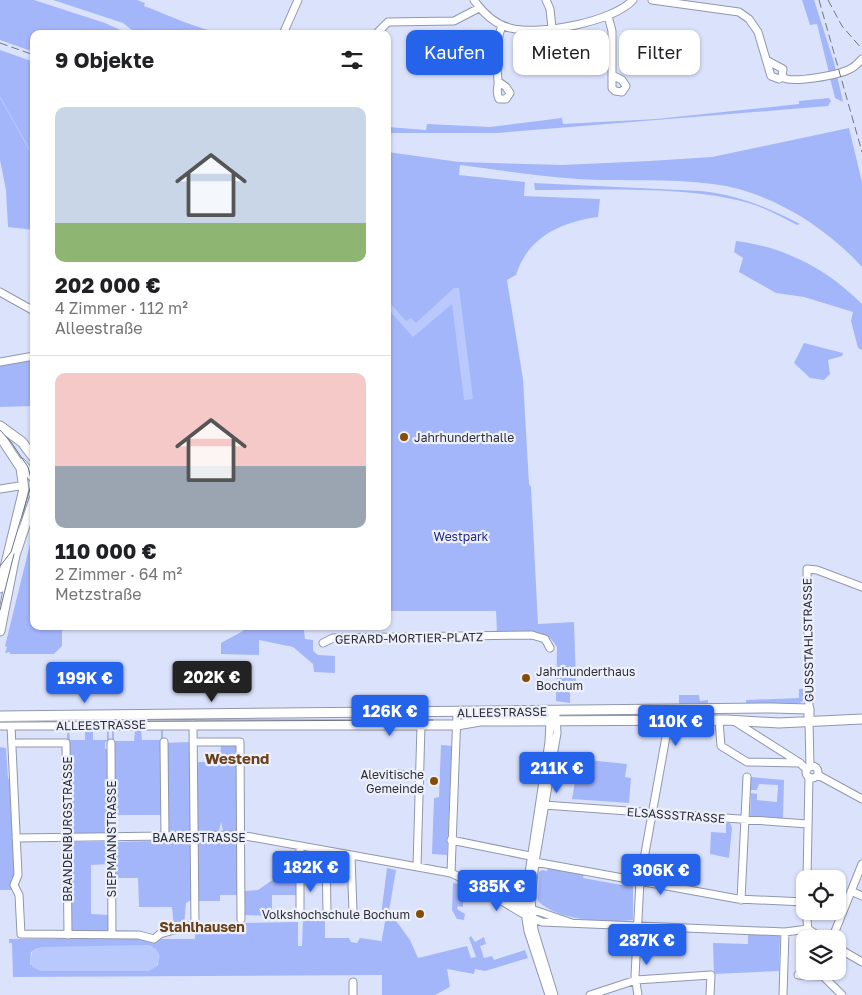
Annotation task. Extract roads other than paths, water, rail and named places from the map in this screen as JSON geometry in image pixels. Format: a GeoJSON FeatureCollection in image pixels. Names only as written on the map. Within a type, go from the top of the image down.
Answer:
{"type":"FeatureCollection","features":[{"type":"Feature","properties":{"kind":"main road"},"geometry":{"type":"LineString","coordinates":[[0,426],[22,442],[30,451]]}},
{"type":"Feature","properties":{"kind":"main road"},"geometry":{"type":"LineString","coordinates":[[0,436],[3,443],[30,474]]}},
{"type":"Feature","properties":{"kind":"main road"},"geometry":{"type":"LineString","coordinates":[[14,456],[22,472],[24,489]]}},
{"type":"Feature","properties":{"kind":"main road"},"geometry":{"type":"LineString","coordinates":[[0,632],[4,551],[24,489],[30,482]]}},
{"type":"Feature","properties":{"kind":"main road"},"geometry":{"type":"LineString","coordinates":[[0,588],[30,510]]}},
{"type":"Feature","properties":{"kind":"main road"},"geometry":{"type":"LineString","coordinates":[[809,709],[809,722]]}},
{"type":"Feature","properties":{"kind":"main road","name":"ALLEESTRASSE"},"geometry":{"type":"LineString","coordinates":[[0,727],[193,724],[456,725],[480,721],[669,720],[809,709]]}},
{"type":"Feature","properties":{"kind":"main road","name":"ALLEESTRASSE"},"geometry":{"type":"LineString","coordinates":[[0,716],[554,711],[719,715],[733,720],[809,722],[862,719]]}},
{"type":"Feature","properties":{"kind":"street"},"geometry":{"type":"LineString","coordinates":[[285,30],[298,0]]}},
{"type":"Feature","properties":{"kind":"street"},"geometry":{"type":"LineString","coordinates":[[474,0],[479,8],[502,25],[523,30],[552,28],[608,16],[620,11],[632,0]]}},
{"type":"Feature","properties":{"kind":"street"},"geometry":{"type":"LineString","coordinates":[[546,0],[550,10],[552,28]]}},
{"type":"Feature","properties":{"kind":"street"},"geometry":{"type":"LineString","coordinates":[[652,0],[739,12],[753,24],[772,76],[779,79],[782,77],[792,80],[840,73],[850,69],[862,59]]}},
{"type":"Feature","properties":{"kind":"street"},"geometry":{"type":"LineString","coordinates":[[380,30],[388,22],[454,20],[479,8]]}},
{"type":"Feature","properties":{"kind":"street"},"geometry":{"type":"LineString","coordinates":[[608,16],[612,31],[614,76]]}},
{"type":"Feature","properties":{"kind":"street"},"geometry":{"type":"LineString","coordinates":[[499,82],[496,72],[498,40],[502,25]]}},
{"type":"Feature","properties":{"kind":"street"},"geometry":{"type":"LineString","coordinates":[[768,61],[783,69],[782,77]]}},
{"type":"Feature","properties":{"kind":"street"},"geometry":{"type":"LineString","coordinates":[[0,292],[30,309]]}},
{"type":"Feature","properties":{"kind":"street"},"geometry":{"type":"LineString","coordinates":[[0,362],[30,357]]}},
{"type":"Feature","properties":{"kind":"street"},"geometry":{"type":"LineString","coordinates":[[0,489],[19,486],[24,489]]}},
{"type":"Feature","properties":{"kind":"street","name":"GUSSSTAHLSTRASSE"},"geometry":{"type":"LineString","coordinates":[[809,709],[807,569],[817,570],[862,586]]}},
{"type":"Feature","properties":{"kind":"street","name":"GERARD-MORTIER-PLATZ"},"geometry":{"type":"LineString","coordinates":[[323,643],[333,638],[532,635],[545,639],[550,648]]}},
{"type":"Feature","properties":{"kind":"street","name":"ALLEESTRASSE"},"geometry":{"type":"LineString","coordinates":[[554,711],[554,721]]}},
{"type":"Feature","properties":{"kind":"street"},"geometry":{"type":"LineString","coordinates":[[451,873],[457,712]]}},
{"type":"Feature","properties":{"kind":"street"},"geometry":{"type":"LineString","coordinates":[[719,715],[721,746],[742,760],[747,762],[800,763]]}},
{"type":"Feature","properties":{"kind":"street"},"geometry":{"type":"LineString","coordinates":[[638,995],[636,980],[640,881],[669,720]]}},
{"type":"Feature","properties":{"kind":"street"},"geometry":{"type":"LineString","coordinates":[[733,720],[800,763],[814,778],[818,775],[862,799]]}},
{"type":"Feature","properties":{"kind":"street"},"geometry":{"type":"LineString","coordinates":[[549,995],[525,916],[524,906],[544,806],[554,721]]}},
{"type":"Feature","properties":{"kind":"street"},"geometry":{"type":"LineString","coordinates":[[554,721],[549,742],[533,859],[532,910],[532,919],[554,995]]}},
{"type":"Feature","properties":{"kind":"street"},"geometry":{"type":"LineString","coordinates":[[807,870],[809,722]]}},
{"type":"Feature","properties":{"kind":"street"},"geometry":{"type":"LineString","coordinates":[[11,726],[18,878],[14,885],[19,895],[21,934],[140,935],[154,939],[160,934],[196,924],[193,724]]}},
{"type":"Feature","properties":{"kind":"street"},"geometry":{"type":"LineString","coordinates":[[417,867],[421,725]]}},
{"type":"Feature","properties":{"kind":"street"},"geometry":{"type":"LineString","coordinates":[[164,742],[165,836]]}},
{"type":"Feature","properties":{"kind":"street"},"geometry":{"type":"LineString","coordinates":[[193,742],[240,742],[241,919]]}},
{"type":"Feature","properties":{"kind":"street","name":"BRANDENBURGSTRASSE"},"geometry":{"type":"LineString","coordinates":[[17,744],[66,743],[68,935]]}},
{"type":"Feature","properties":{"kind":"street","name":"SIEPMANNSTRASSE"},"geometry":{"type":"LineString","coordinates":[[111,743],[112,935]]}},
{"type":"Feature","properties":{"kind":"street"},"geometry":{"type":"LineString","coordinates":[[397,774],[419,776]]}},
{"type":"Feature","properties":{"kind":"street"},"geometry":{"type":"LineString","coordinates":[[741,900],[746,777]]}},
{"type":"Feature","properties":{"kind":"street","name":"ELSASSSTRASSE"},"geometry":{"type":"LineString","coordinates":[[544,806],[808,824]]}},
{"type":"Feature","properties":{"kind":"street","name":"BAARESTRASSE"},"geometry":{"type":"LineString","coordinates":[[16,838],[240,835],[451,873],[532,910],[572,923]]}},
{"type":"Feature","properties":{"kind":"street"},"geometry":{"type":"LineString","coordinates":[[451,840],[533,859],[741,900],[796,902]]}},
{"type":"Feature","properties":{"kind":"street"},"geometry":{"type":"LineString","coordinates":[[300,846],[300,916]]}},
{"type":"Feature","properties":{"kind":"street"},"geometry":{"type":"LineString","coordinates":[[326,851],[327,913]]}},
{"type":"Feature","properties":{"kind":"street"},"geometry":{"type":"LineString","coordinates":[[351,856],[353,911]]}},
{"type":"Feature","properties":{"kind":"street"},"geometry":{"type":"LineString","coordinates":[[836,930],[862,864]]}},
{"type":"Feature","properties":{"kind":"street"},"geometry":{"type":"LineString","coordinates":[[851,892],[862,896]]}},
{"type":"Feature","properties":{"kind":"street","name":"BAARESTRASSE"},"geometry":{"type":"LineString","coordinates":[[494,894],[532,919],[572,923]]}},
{"type":"Feature","properties":{"kind":"street"},"geometry":{"type":"LineString","coordinates":[[572,923],[785,932],[808,929],[807,920]]}},
{"type":"Feature","properties":{"kind":"street"},"geometry":{"type":"LineString","coordinates":[[783,995],[791,975],[785,932]]}},
{"type":"Feature","properties":{"kind":"street"},"geometry":{"type":"LineString","coordinates":[[846,953],[862,962]]}},
{"type":"Feature","properties":{"kind":"street"},"geometry":{"type":"LineString","coordinates":[[590,995],[636,980],[711,975],[710,995]]}},
{"type":"Feature","properties":{"kind":"street"},"geometry":{"type":"LineString","coordinates":[[791,975],[823,976],[842,995]]}},
{"type":"Feature","properties":{"kind":"street"},"geometry":{"type":"LineString","coordinates":[[353,982],[353,995]]}},
{"type":"Feature","properties":{"kind":"waterway"},"geometry":{"type":"LineString","coordinates":[[0,97],[30,151]]}},
{"type":"Feature","properties":{"kind":"tram line"},"geometry":{"type":"LineString","coordinates":[[0,430],[11,442],[28,467],[30,474]]}},
{"type":"Feature","properties":{"kind":"tram line"},"geometry":{"type":"LineString","coordinates":[[0,566],[11,552],[30,489]]}},
{"type":"Feature","properties":{"kind":"tram line"},"geometry":{"type":"LineString","coordinates":[[0,610],[14,554]]}},
{"type":"Feature","properties":{"kind":"tram line"},"geometry":{"type":"LineString","coordinates":[[0,722],[433,720]]}},
{"type":"Feature","properties":{"kind":"railway"},"geometry":{"type":"LineString","coordinates":[[819,0],[862,152]]}},
{"type":"Feature","properties":{"kind":"railway"},"geometry":{"type":"LineString","coordinates":[[828,0],[842,26],[862,49]]}},
{"type":"Feature","properties":{"kind":"railway"},"geometry":{"type":"LineString","coordinates":[[0,43],[30,54]]}},
{"type":"Feature","properties":{"kind":"place","name":"Jahrhunderthalle"},"geometry":{"type":"Point","coordinates":[404,437]}},
{"type":"Feature","properties":{"kind":"place","name":"Jahrhunderthaus Bochum"},"geometry":{"type":"Point","coordinates":[526,678]}},
{"type":"Feature","properties":{"kind":"place","name":"Alevitische Gemeinde"},"geometry":{"type":"Point","coordinates":[434,781]}},
{"type":"Feature","properties":{"kind":"place","name":"Volkshochschule Bochum"},"geometry":{"type":"Point","coordinates":[420,914]}},
{"type":"Feature","properties":{"kind":"district","name":"Westend"},"geometry":{"type":"Point","coordinates":[237,758]}},
{"type":"Feature","properties":{"kind":"district","name":"Stahlhausen"},"geometry":{"type":"Point","coordinates":[202,926]}},
{"type":"Feature","properties":{"kind":"park label","name":"Westpark"},"geometry":{"type":"Point","coordinates":[461,536]}}]}
